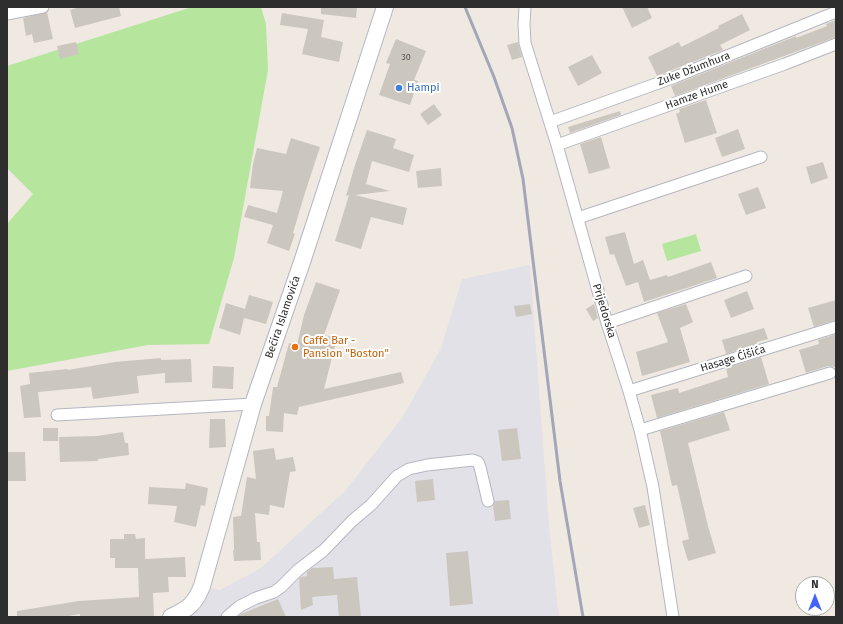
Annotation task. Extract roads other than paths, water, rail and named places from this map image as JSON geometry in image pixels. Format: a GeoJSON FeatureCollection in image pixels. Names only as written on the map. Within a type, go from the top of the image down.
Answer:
{"type":"FeatureCollection","features":[{"type":"Feature","properties":{"kind":"street"},"geometry":{"type":"LineString","coordinates":[[7,14],[43,7]]}},
{"type":"Feature","properties":{"kind":"street","name":"Bećira Islamovića"},"geometry":{"type":"LineString","coordinates":[[171,617],[189,608],[198,597],[253,404],[303,259],[385,7]]}},
{"type":"Feature","properties":{"kind":"street","name":"Prijedorska"},"geometry":{"type":"LineString","coordinates":[[525,7],[525,43],[558,145],[607,323],[640,430],[653,487],[673,617]]}},
{"type":"Feature","properties":{"kind":"street","name":"Zuke Džumhura"},"geometry":{"type":"LineString","coordinates":[[550,122],[675,77],[836,12]]}},
{"type":"Feature","properties":{"kind":"street","name":"Hamze Hume"},"geometry":{"type":"LineString","coordinates":[[558,145],[785,64],[836,44]]}},
{"type":"Feature","properties":{"kind":"street"},"geometry":{"type":"LineString","coordinates":[[578,218],[761,157]]}},
{"type":"Feature","properties":{"kind":"street"},"geometry":{"type":"LineString","coordinates":[[607,323],[746,276]]}},
{"type":"Feature","properties":{"kind":"street","name":"Hasage Ćišića"},"geometry":{"type":"LineString","coordinates":[[629,391],[836,327]]}},
{"type":"Feature","properties":{"kind":"street"},"geometry":{"type":"LineString","coordinates":[[640,430],[830,373]]}},
{"type":"Feature","properties":{"kind":"street"},"geometry":{"type":"LineString","coordinates":[[57,415],[253,404]]}},
{"type":"Feature","properties":{"kind":"street"},"geometry":{"type":"LineString","coordinates":[[227,617],[240,606],[256,598],[274,592],[281,587],[298,570],[323,551],[353,520],[371,505],[397,476],[409,469],[449,462],[473,460],[478,462],[488,501]]}},
{"type":"Feature","properties":{"kind":"railway"},"geometry":{"type":"LineString","coordinates":[[465,7],[494,77],[512,128],[523,179],[560,481],[583,617]]}},
{"type":"Feature","properties":{"kind":"place","name":"Hampi"},"geometry":{"type":"Point","coordinates":[399,88]}},
{"type":"Feature","properties":{"kind":"place","name":"Caffe Bar - Pansion \"Boston\""},"geometry":{"type":"Point","coordinates":[295,347]}}]}
